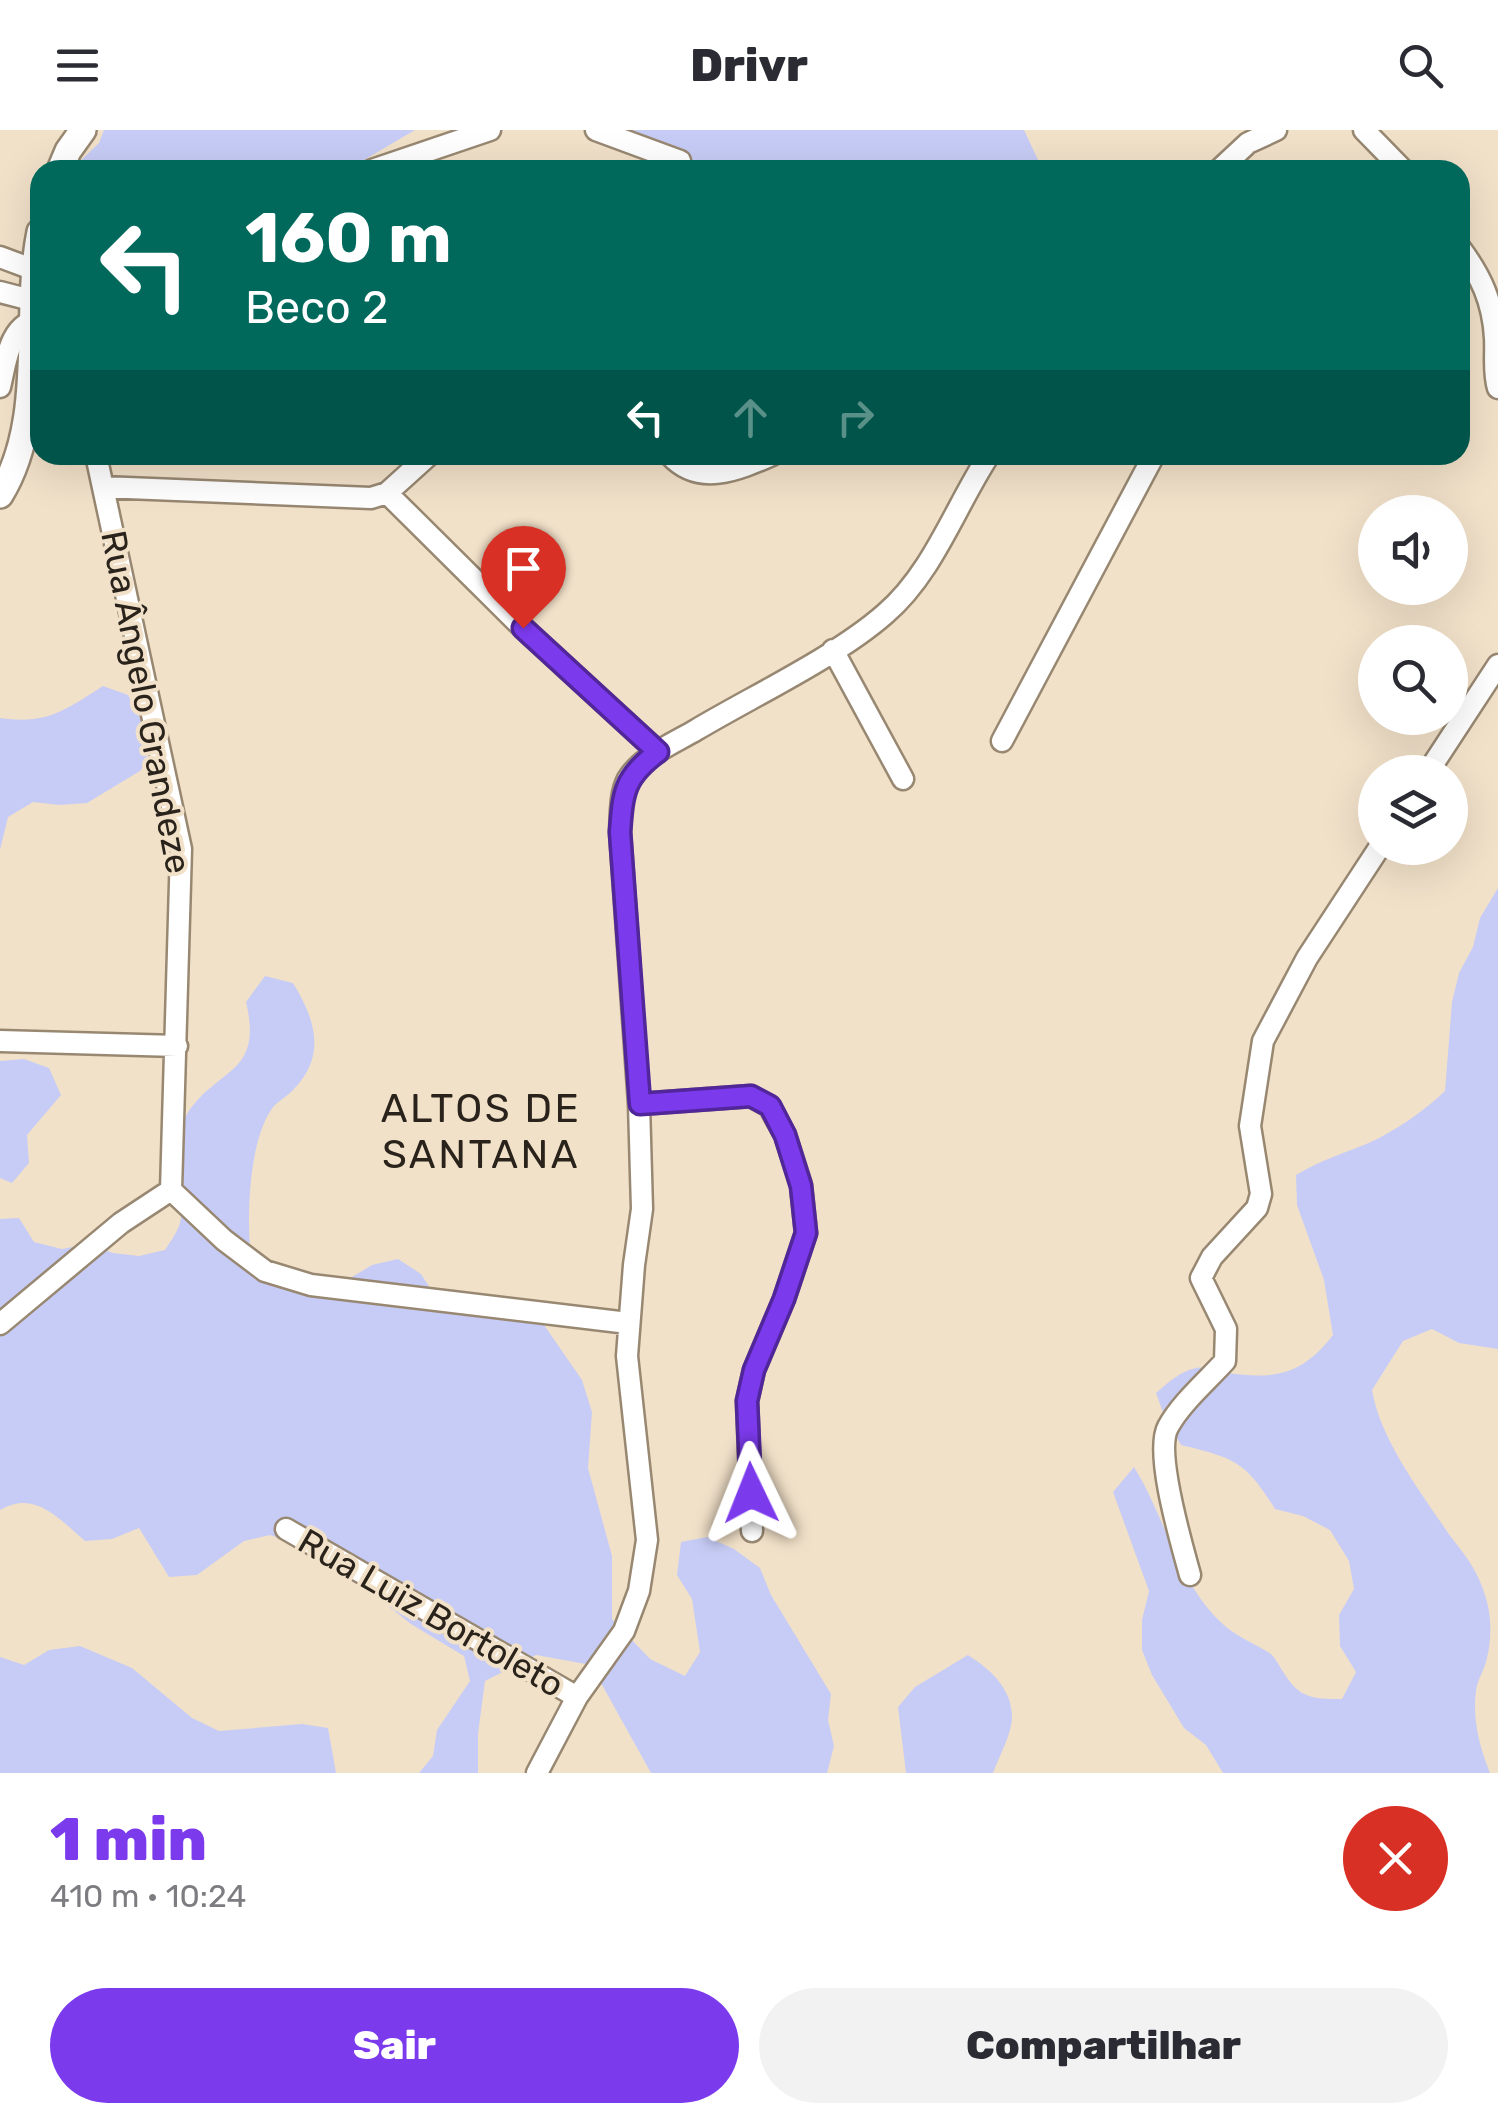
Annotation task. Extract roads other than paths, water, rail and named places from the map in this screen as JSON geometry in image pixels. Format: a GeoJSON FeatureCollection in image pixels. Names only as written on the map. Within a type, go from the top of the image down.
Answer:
{"type":"FeatureCollection","features":[{"type":"Feature","properties":{"kind":"street"},"geometry":{"type":"LineString","coordinates":[[64,160],[83,130]]}},
{"type":"Feature","properties":{"kind":"street"},"geometry":{"type":"LineString","coordinates":[[402,160],[490,130]]}},
{"type":"Feature","properties":{"kind":"street"},"geometry":{"type":"LineString","coordinates":[[596,130],[677,160]]}},
{"type":"Feature","properties":{"kind":"street"},"geometry":{"type":"LineString","coordinates":[[1226,160],[1243,137],[1276,130]]}},
{"type":"Feature","properties":{"kind":"street"},"geometry":{"type":"LineString","coordinates":[[1364,130],[1393,160]]}},
{"type":"Feature","properties":{"kind":"street"},"geometry":{"type":"LineString","coordinates":[[0,256],[30,268]]}},
{"type":"Feature","properties":{"kind":"street"},"geometry":{"type":"LineString","coordinates":[[1470,262],[1488,294],[1498,388]]}},
{"type":"Feature","properties":{"kind":"street"},"geometry":{"type":"LineString","coordinates":[[0,292],[30,311]]}},
{"type":"Feature","properties":{"kind":"street"},"geometry":{"type":"LineString","coordinates":[[0,387],[17,331],[30,317]]}},
{"type":"Feature","properties":{"kind":"street"},"geometry":{"type":"LineString","coordinates":[[0,495],[12,475],[27,418],[30,371]]}},
{"type":"Feature","properties":{"kind":"street","name":"Rua Ângelo Grandeze"},"geometry":{"type":"LineString","coordinates":[[98,465],[182,849],[171,1190]]}},
{"type":"Feature","properties":{"kind":"street"},"geometry":{"type":"LineString","coordinates":[[103,487],[372,498],[387,493],[418,465]]}},
{"type":"Feature","properties":{"kind":"street"},"geometry":{"type":"LineString","coordinates":[[679,465],[713,474],[749,465]]}},
{"type":"Feature","properties":{"kind":"street"},"geometry":{"type":"LineString","coordinates":[[537,1773],[577,1697],[624,1632],[638,1591],[647,1540],[627,1356],[642,1210],[640,1104],[620,832],[628,780],[658,752],[833,650],[884,615],[905,594],[936,548],[984,465]]}},
{"type":"Feature","properties":{"kind":"street"},"geometry":{"type":"LineString","coordinates":[[1002,741],[1149,465]]}},
{"type":"Feature","properties":{"kind":"street"},"geometry":{"type":"LineString","coordinates":[[387,493],[523,628],[658,752]]}},
{"type":"Feature","properties":{"kind":"street"},"geometry":{"type":"LineString","coordinates":[[833,650],[902,779]]}},
{"type":"Feature","properties":{"kind":"street"},"geometry":{"type":"LineString","coordinates":[[1439,755],[1498,665]]}},
{"type":"Feature","properties":{"kind":"street"},"geometry":{"type":"LineString","coordinates":[[1190,1575],[1174,1515],[1164,1448],[1170,1424],[1225,1361],[1226,1329],[1201,1278],[1212,1257],[1257,1208],[1261,1194],[1250,1126],[1262,1041],[1308,958],[1368,865]]}},
{"type":"Feature","properties":{"kind":"street"},"geometry":{"type":"LineString","coordinates":[[0,1041],[177,1046]]}},
{"type":"Feature","properties":{"kind":"street"},"geometry":{"type":"LineString","coordinates":[[640,1104],[751,1096],[770,1106],[785,1135],[801,1186],[806,1233],[754,1370],[747,1401],[752,1531]]}},
{"type":"Feature","properties":{"kind":"street"},"geometry":{"type":"LineString","coordinates":[[0,1324],[121,1222],[171,1190],[264,1271],[310,1286],[628,1323]]}},
{"type":"Feature","properties":{"kind":"street","name":"Rua Luiz Bortoleto"},"geometry":{"type":"LineString","coordinates":[[286,1530],[577,1697]]}},
{"type":"Feature","properties":{"kind":"district","name":"ALTOS DE SANTANA"},"geometry":{"type":"Point","coordinates":[481,1131]}}]}
